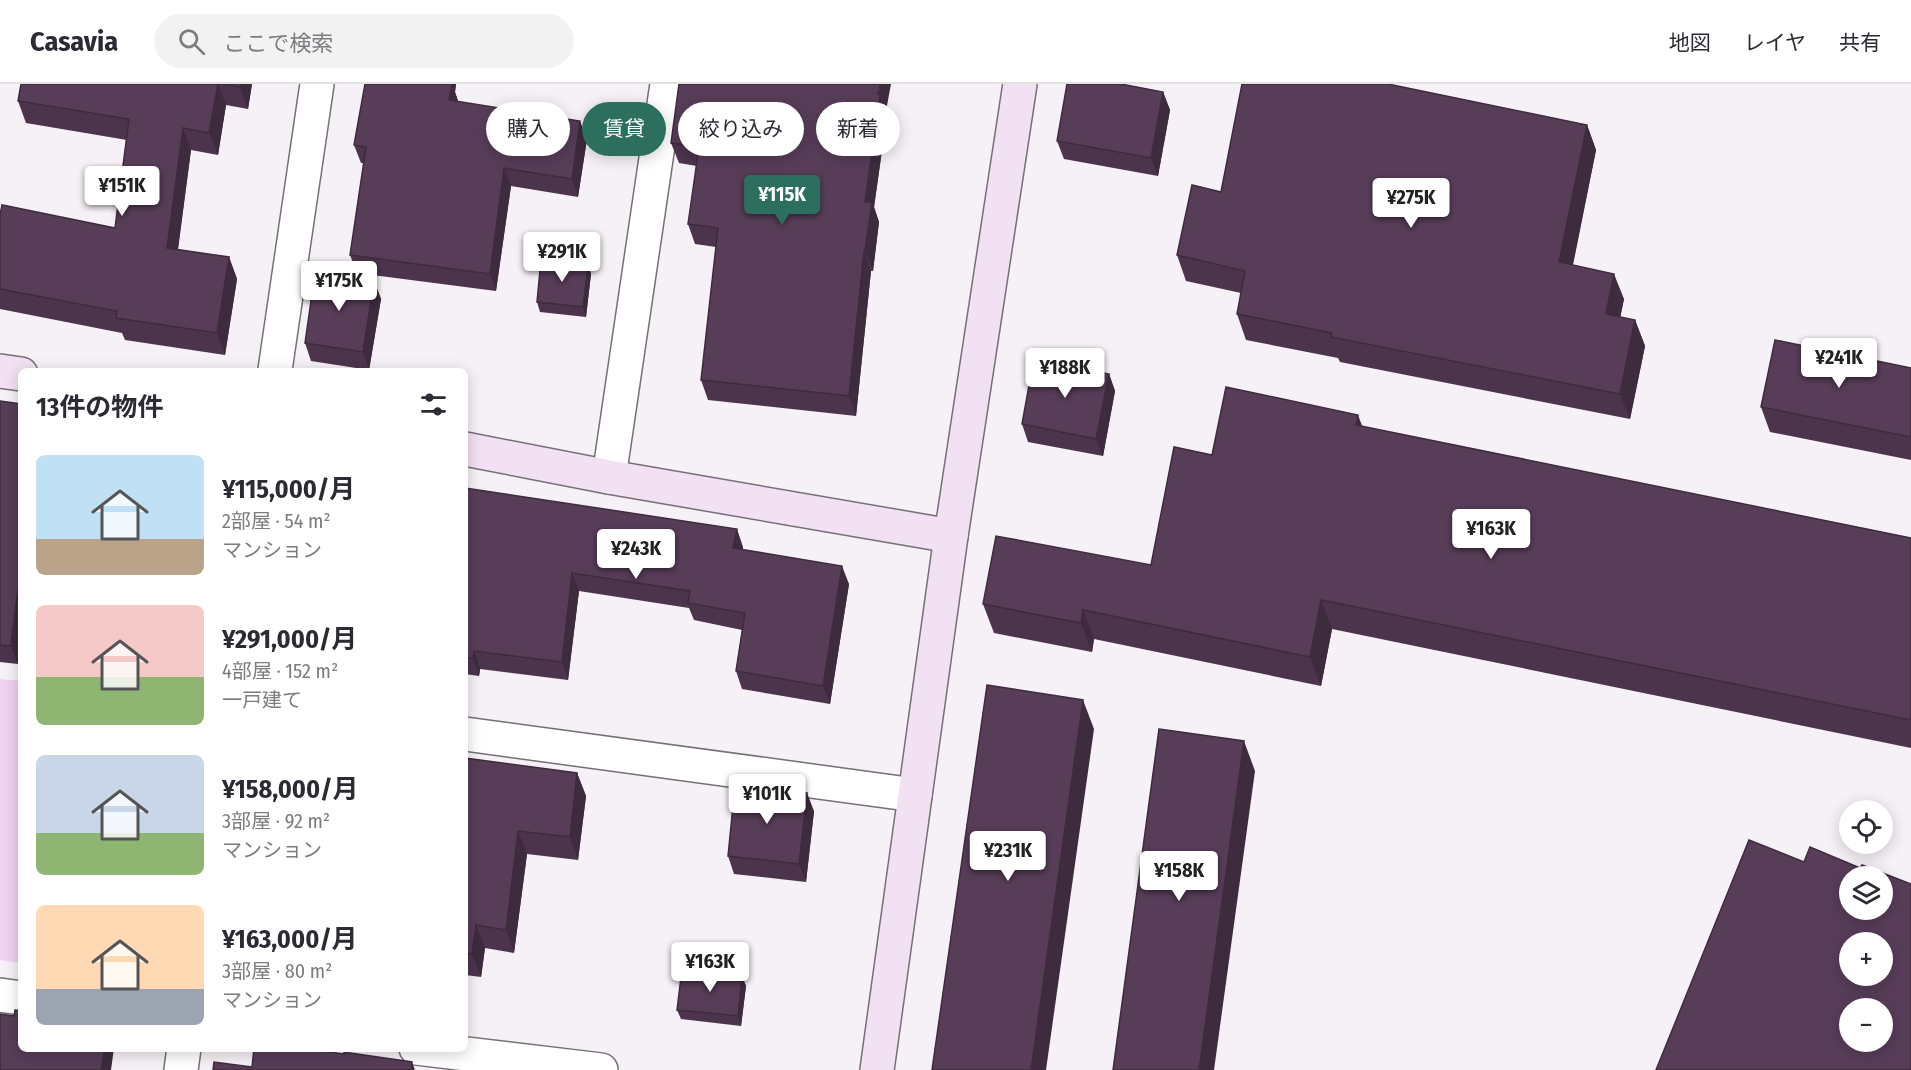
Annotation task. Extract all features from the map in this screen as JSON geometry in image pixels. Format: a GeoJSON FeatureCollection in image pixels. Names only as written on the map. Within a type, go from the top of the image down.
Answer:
{"type":"FeatureCollection","features":[{"type":"Feature","properties":{"kind":"street"},"geometry":{"type":"LineString","coordinates":[[275,368],[317,84]]}},
{"type":"Feature","properties":{"kind":"street"},"geometry":{"type":"LineString","coordinates":[[609,477],[667,84]]}},
{"type":"Feature","properties":{"kind":"street"},"geometry":{"type":"LineString","coordinates":[[877,1070],[951,536],[1020,84]]}},
{"type":"Feature","properties":{"kind":"street"},"geometry":{"type":"LineString","coordinates":[[0,371],[18,374]]}},
{"type":"Feature","properties":{"kind":"street"},"geometry":{"type":"LineString","coordinates":[[468,450],[609,477],[951,536]]}},
{"type":"Feature","properties":{"kind":"street"},"geometry":{"type":"LineString","coordinates":[[468,734],[915,795]]}},
{"type":"Feature","properties":{"kind":"street"},"geometry":{"type":"LineString","coordinates":[[0,995],[18,998]]}},
{"type":"Feature","properties":{"kind":"street"},"geometry":{"type":"LineString","coordinates":[[181,1070],[183,1052]]}},
{"type":"Feature","properties":{"kind":"street"},"geometry":{"type":"LineString","coordinates":[[440,1052],[524,1066],[601,1070]]}},
{"type":"Feature","properties":{"kind":"shaded area"},"geometry":{"type":"Polygon","coordinates":[[[0,679],[18,681],[18,963],[0,960],[0,679]]]}},
{"type":"Feature","properties":{"kind":"building"},"geometry":{"type":"Polygon","coordinates":[[[21,84],[218,84],[209,133],[183,128],[167,248],[229,257],[217,333],[116,318],[117,311],[0,289],[2,205],[115,228],[129,119],[18,101],[21,84]]]}},
{"type":"Feature","properties":{"kind":"building"},"geometry":{"type":"Polygon","coordinates":[[[222,84],[241,84],[240,87],[222,84]]]}},
{"type":"Feature","properties":{"kind":"building"},"geometry":{"type":"Polygon","coordinates":[[[365,84],[452,84],[449,100],[486,106],[486,156],[570,156],[570,119],[580,121],[572,179],[504,168],[490,274],[350,255],[366,147],[354,145],[365,84]]]}},
{"type":"Feature","properties":{"kind":"building"},"geometry":{"type":"Polygon","coordinates":[[[679,84],[880,84],[879,102],[816,102],[816,156],[871,156],[865,202],[872,202],[864,251],[849,396],[701,380],[718,228],[688,224],[698,156],[804,156],[804,102],[678,102],[678,144],[671,143],[679,84]]]}},
{"type":"Feature","properties":{"kind":"building"},"geometry":{"type":"Polygon","coordinates":[[[1067,84],[1121,84],[1163,92],[1151,158],[1057,141],[1067,84]]]}},
{"type":"Feature","properties":{"kind":"building"},"geometry":{"type":"Polygon","coordinates":[[[1242,84],[1388,84],[1587,125],[1559,262],[1614,274],[1606,314],[1635,320],[1620,394],[1331,337],[1332,333],[1237,314],[1245,271],[1177,255],[1192,185],[1221,192],[1242,84]]]}},
{"type":"Feature","properties":{"kind":"building"},"geometry":{"type":"Polygon","coordinates":[[[541,260],[588,265],[583,307],[537,302],[541,260]]]}},
{"type":"Feature","properties":{"kind":"building"},"geometry":{"type":"Polygon","coordinates":[[[315,273],[374,281],[363,352],[305,343],[315,273]]]}},
{"type":"Feature","properties":{"kind":"building"},"geometry":{"type":"Polygon","coordinates":[[[1775,340],[1911,368],[1911,437],[1761,407],[1775,340]]]}},
{"type":"Feature","properties":{"kind":"building"},"geometry":{"type":"Polygon","coordinates":[[[1034,358],[1109,374],[1096,439],[1022,424],[1034,358]]]}},
{"type":"Feature","properties":{"kind":"building"},"geometry":{"type":"Polygon","coordinates":[[[1226,387],[1358,415],[1356,425],[1911,538],[1911,720],[1321,600],[1310,657],[1083,610],[1081,623],[983,604],[996,536],[1151,565],[1174,447],[1212,455],[1226,387]]]}},
{"type":"Feature","properties":{"kind":"building"},"geometry":{"type":"Polygon","coordinates":[[[0,401],[18,404],[18,589],[11,646],[0,645],[0,401]]]}},
{"type":"Feature","properties":{"kind":"building"},"geometry":{"type":"Polygon","coordinates":[[[468,488],[737,529],[733,548],[842,566],[823,686],[736,671],[745,613],[688,603],[690,591],[572,573],[562,662],[474,651],[473,658],[468,657],[468,488]]]}},
{"type":"Feature","properties":{"kind":"building"},"geometry":{"type":"Polygon","coordinates":[[[987,685],[1083,700],[1031,1070],[932,1070],[987,685]]]}},
{"type":"Feature","properties":{"kind":"building"},"geometry":{"type":"Polygon","coordinates":[[[1159,729],[1244,741],[1199,1070],[1113,1070],[1159,729]]]}},
{"type":"Feature","properties":{"kind":"building"},"geometry":{"type":"Polygon","coordinates":[[[468,758],[577,773],[570,837],[518,831],[506,930],[476,925],[472,954],[468,953],[468,758]]]}},
{"type":"Feature","properties":{"kind":"building"},"geometry":{"type":"Polygon","coordinates":[[[735,786],[807,793],[799,864],[728,856],[735,786]]]}},
{"type":"Feature","properties":{"kind":"building"},"geometry":{"type":"Polygon","coordinates":[[[1749,840],[1804,862],[1810,847],[1855,866],[1839,866],[1839,920],[1893,920],[1893,877],[1911,884],[1911,1070],[1656,1070],[1749,840]]]}},
{"type":"Feature","properties":{"kind":"building"},"geometry":{"type":"Polygon","coordinates":[[[682,969],[742,976],[738,1016],[677,1010],[682,969]]]}},
{"type":"Feature","properties":{"kind":"building"},"geometry":{"type":"Polygon","coordinates":[[[15,1010],[18,1010],[18,1052],[104,1052],[101,1070],[0,1070],[0,1014],[14,1016],[15,1010]]]}},
{"type":"Feature","properties":{"kind":"building"},"geometry":{"type":"Polygon","coordinates":[[[254,1052],[344,1054],[344,1052],[412,1062],[411,1070],[213,1070],[214,1062],[252,1067],[254,1052]]]}}]}
